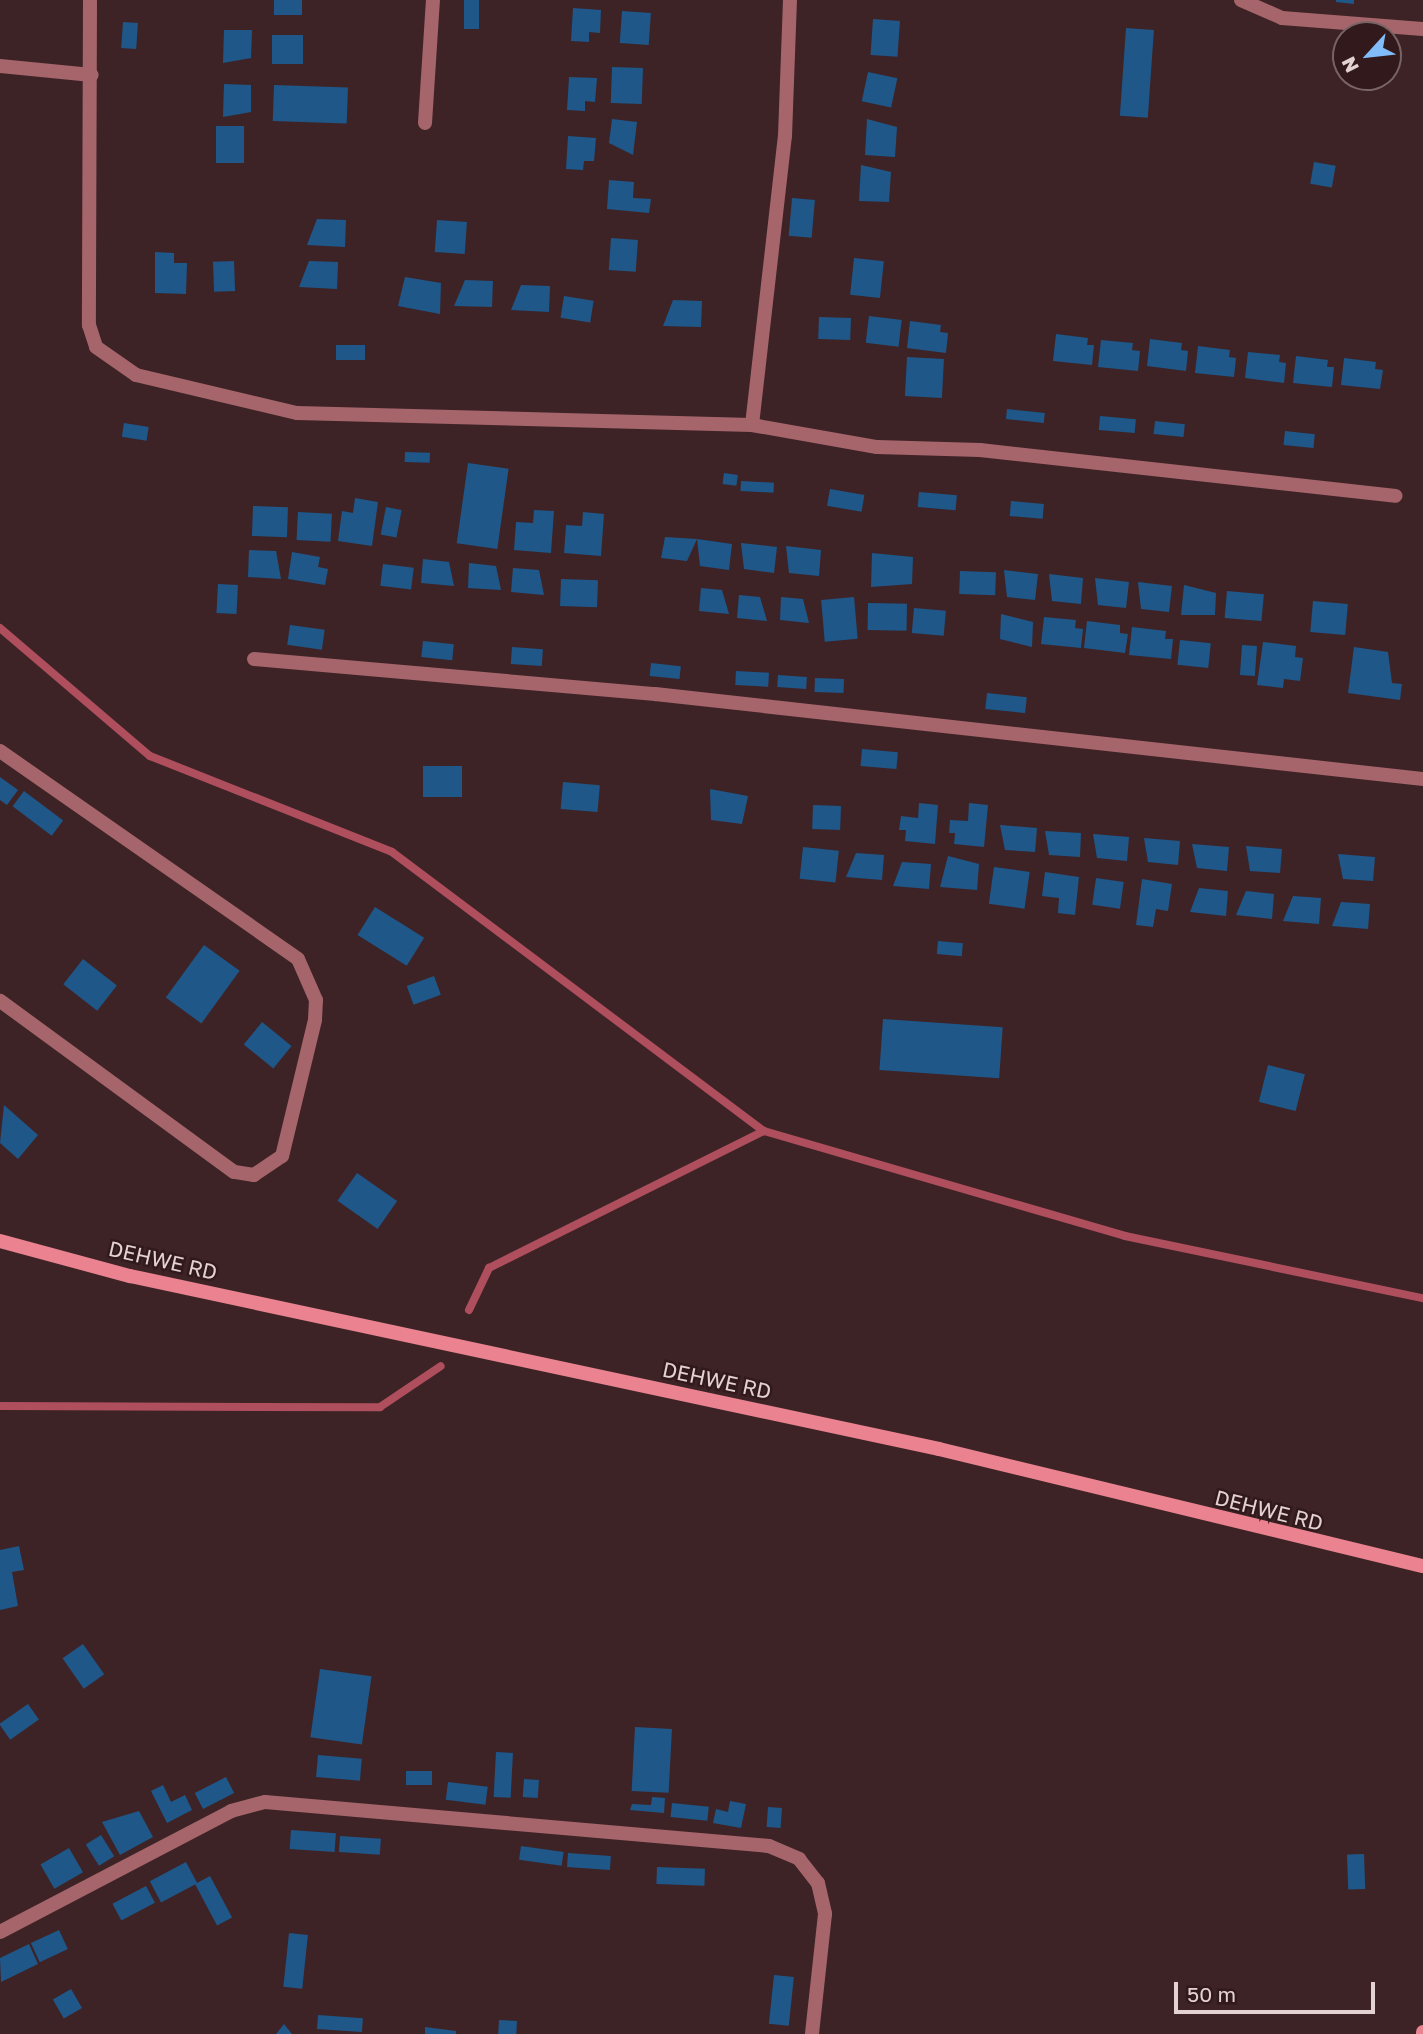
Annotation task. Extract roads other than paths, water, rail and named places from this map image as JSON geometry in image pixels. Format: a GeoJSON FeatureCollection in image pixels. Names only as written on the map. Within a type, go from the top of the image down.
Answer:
{"type":"FeatureCollection","features":[{"type":"Feature","properties":{"kind":"street"},"geometry":{"type":"LineString","coordinates":[[90,0],[92,75],[89,325],[96,347],[113,364],[136,375],[297,413],[752,425],[877,447],[980,450],[1395,496]]}},
{"type":"Feature","properties":{"kind":"street"},"geometry":{"type":"LineString","coordinates":[[425,123],[433,0]]}},
{"type":"Feature","properties":{"kind":"street"},"geometry":{"type":"LineString","coordinates":[[752,425],[785,136],[790,0]]}},
{"type":"Feature","properties":{"kind":"street"},"geometry":{"type":"LineString","coordinates":[[1241,0],[1282,18],[1423,29]]}},
{"type":"Feature","properties":{"kind":"street"},"geometry":{"type":"LineString","coordinates":[[0,66],[92,75]]}},
{"type":"Feature","properties":{"kind":"street"},"geometry":{"type":"LineString","coordinates":[[254,660],[655,694],[1423,779]]}},
{"type":"Feature","properties":{"kind":"street"},"geometry":{"type":"LineString","coordinates":[[0,751],[298,959],[316,1000],[315,1020],[282,1156],[254,1175],[234,1172],[0,1001]]}},
{"type":"Feature","properties":{"kind":"street","name":"DEHWE RD"},"geometry":{"type":"LineString","coordinates":[[0,1241],[130,1276],[939,1448],[1423,1566]]}},
{"type":"Feature","properties":{"kind":"street"},"geometry":{"type":"LineString","coordinates":[[0,1932],[230,1811],[265,1802],[769,1846],[799,1859],[818,1884],[825,1914],[812,2034]]}},
{"type":"Feature","properties":{"kind":"waterway"},"geometry":{"type":"LineString","coordinates":[[0,628],[150,756],[392,852],[764,1131],[1125,1236],[1423,1298]]}},
{"type":"Feature","properties":{"kind":"waterway"},"geometry":{"type":"LineString","coordinates":[[469,1310],[489,1268],[764,1131]]}},
{"type":"Feature","properties":{"kind":"waterway"},"geometry":{"type":"LineString","coordinates":[[0,1406],[380,1407],[441,1366]]}}]}
